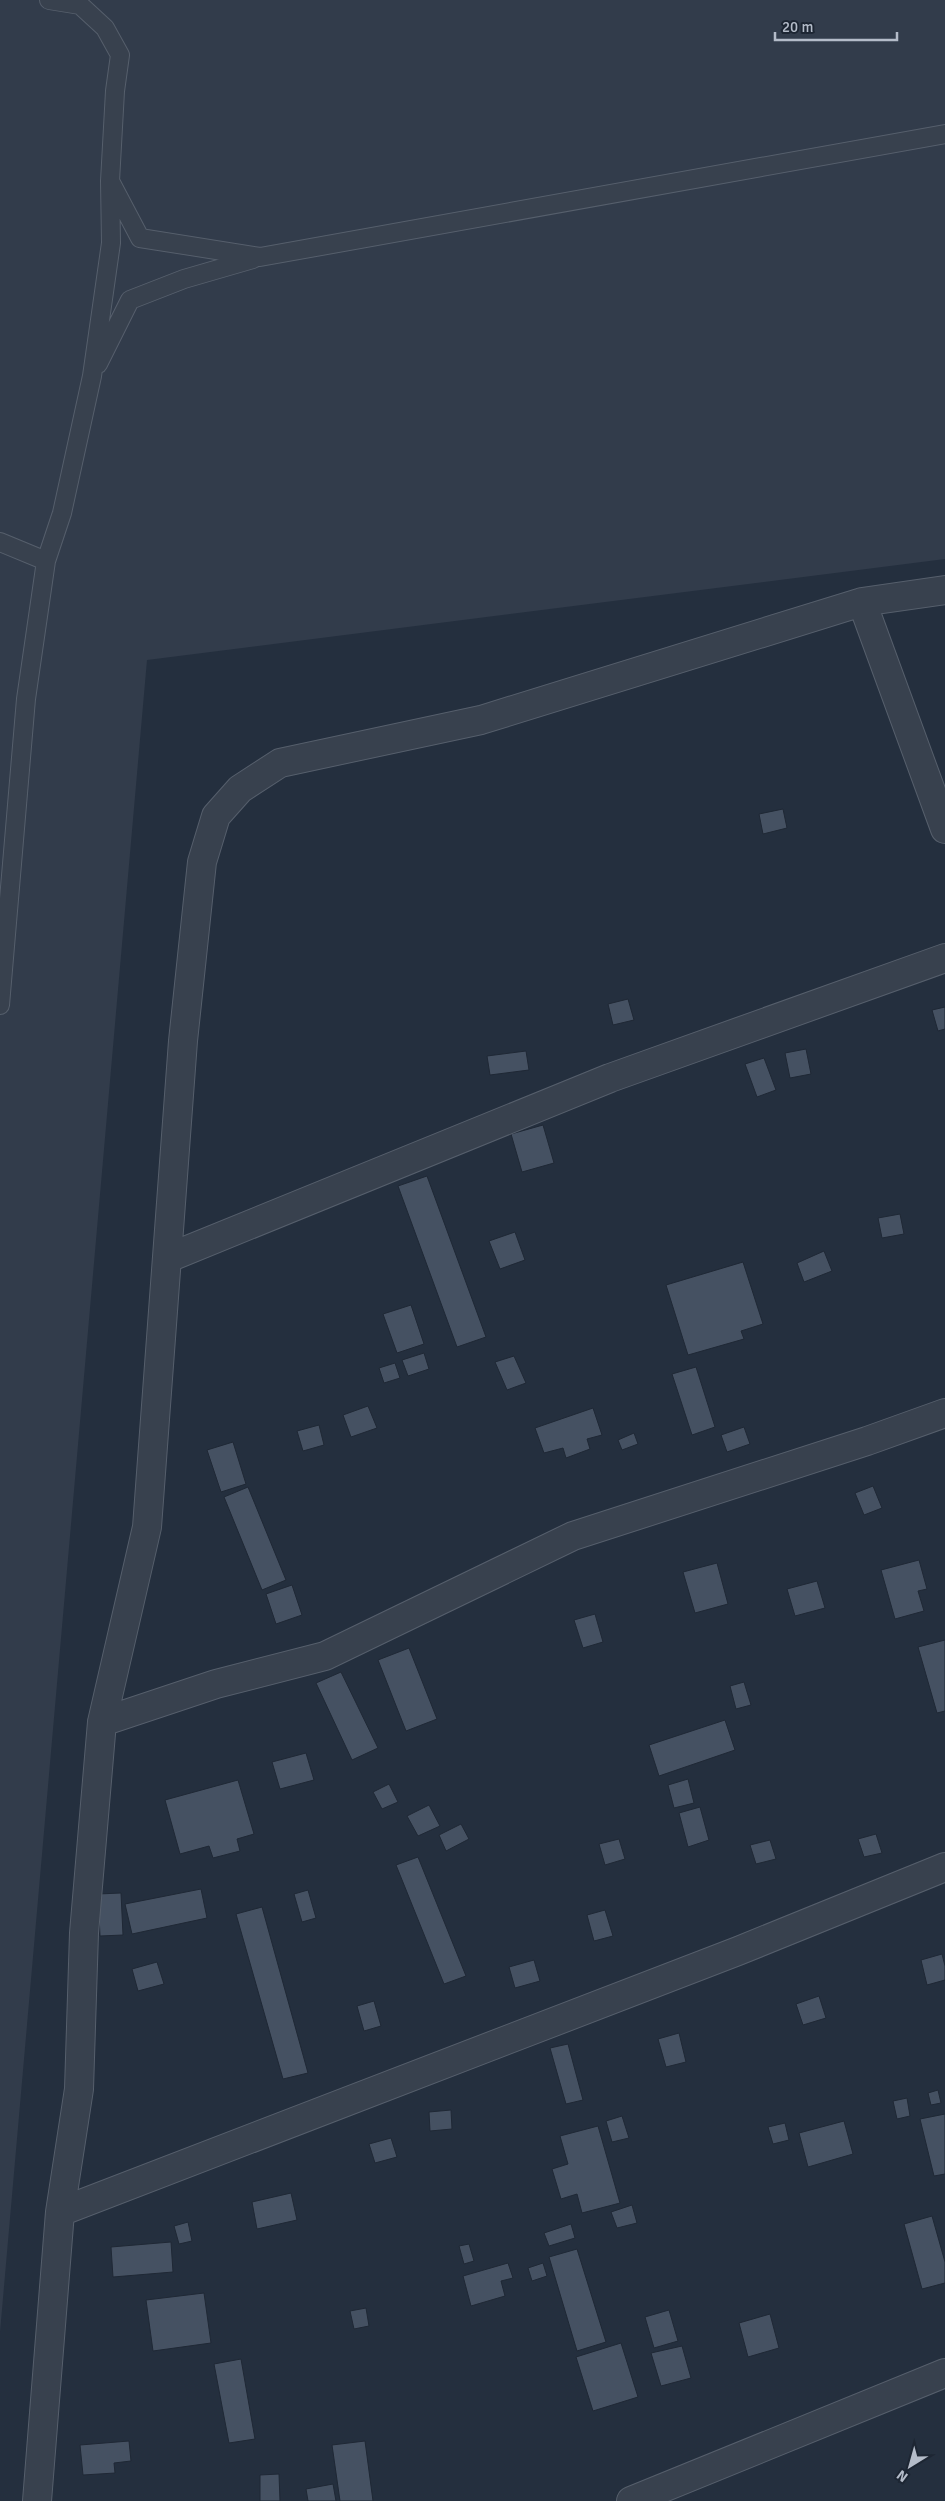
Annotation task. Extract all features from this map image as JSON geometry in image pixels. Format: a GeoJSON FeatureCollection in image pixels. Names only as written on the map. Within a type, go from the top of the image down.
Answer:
{"type":"FeatureCollection","features":[{"type":"Feature","properties":{"kind":"street"},"geometry":{"type":"LineString","coordinates":[[37,2501],[60,2212],[79,2089],[84,1933],[102,1722],[147,1527],[184,1041],[202,862],[216,816],[240,789],[280,763],[481,720],[862,602],[945,590]]}},
{"type":"Feature","properties":{"kind":"street"},"geometry":{"type":"LineString","coordinates":[[862,602],[945,829]]}},
{"type":"Feature","properties":{"kind":"street"},"geometry":{"type":"LineString","coordinates":[[168,1258],[610,1078],[945,958]]}},
{"type":"Feature","properties":{"kind":"street"},"geometry":{"type":"LineString","coordinates":[[102,1722],[216,1684],[325,1656],[574,1536],[867,1441],[945,1413]]}},
{"type":"Feature","properties":{"kind":"street"},"geometry":{"type":"LineString","coordinates":[[60,2212],[720,1958],[945,1868]]}},
{"type":"Feature","properties":{"kind":"street"},"geometry":{"type":"LineString","coordinates":[[631,2501],[945,2372]]}},
{"type":"Feature","properties":{"kind":"lane"},"geometry":{"type":"LineString","coordinates":[[0,1005],[26,699],[46,561],[62,513],[92,376],[111,242],[110,181],[115,91],[120,55],[104,28],[80,5],[49,0]]}},
{"type":"Feature","properties":{"kind":"lane"},"geometry":{"type":"LineString","coordinates":[[92,376],[130,300],[184,279],[260,257],[942,136]]}},
{"type":"Feature","properties":{"kind":"lane"},"geometry":{"type":"LineString","coordinates":[[110,181],[140,238],[260,257]]}},
{"type":"Feature","properties":{"kind":"lane"},"geometry":{"type":"LineString","coordinates":[[0,542],[46,561]]}},
{"type":"Feature","properties":{"kind":"shaded area"},"geometry":{"type":"Polygon","coordinates":[[[0,0],[945,0],[945,559],[147,660],[0,2332],[0,0]]]}},
{"type":"Feature","properties":{"kind":"building"},"geometry":{"type":"Polygon","coordinates":[[[783,809],[787,828],[763,834],[759,814],[783,809]]]}},
{"type":"Feature","properties":{"kind":"building"},"geometry":{"type":"Polygon","coordinates":[[[628,999],[634,1020],[613,1025],[608,1004],[628,999]]]}},
{"type":"Feature","properties":{"kind":"building"},"geometry":{"type":"Polygon","coordinates":[[[945,1007],[945,1029],[938,1031],[932,1010],[945,1007]]]}},
{"type":"Feature","properties":{"kind":"building"},"geometry":{"type":"Polygon","coordinates":[[[806,1049],[811,1074],[790,1078],[785,1053],[806,1049]]]}},
{"type":"Feature","properties":{"kind":"building"},"geometry":{"type":"Polygon","coordinates":[[[526,1051],[529,1070],[490,1075],[487,1056],[526,1051]]]}},
{"type":"Feature","properties":{"kind":"building"},"geometry":{"type":"Polygon","coordinates":[[[764,1058],[776,1090],[757,1097],[745,1064],[764,1058]]]}},
{"type":"Feature","properties":{"kind":"building"},"geometry":{"type":"Polygon","coordinates":[[[543,1125],[554,1163],[522,1172],[511,1134],[543,1125]]]}},
{"type":"Feature","properties":{"kind":"building"},"geometry":{"type":"Polygon","coordinates":[[[427,1176],[486,1337],[457,1347],[398,1186],[427,1176]]]}},
{"type":"Feature","properties":{"kind":"building"},"geometry":{"type":"Polygon","coordinates":[[[900,1214],[904,1234],[882,1238],[878,1218],[900,1214]]]}},
{"type":"Feature","properties":{"kind":"building"},"geometry":{"type":"Polygon","coordinates":[[[515,1232],[525,1260],[500,1269],[489,1241],[515,1232]]]}},
{"type":"Feature","properties":{"kind":"building"},"geometry":{"type":"Polygon","coordinates":[[[824,1251],[832,1271],[804,1282],[797,1263],[824,1251]]]}},
{"type":"Feature","properties":{"kind":"building"},"geometry":{"type":"Polygon","coordinates":[[[743,1262],[763,1324],[741,1331],[744,1339],[688,1355],[666,1285],[743,1262]]]}},
{"type":"Feature","properties":{"kind":"building"},"geometry":{"type":"Polygon","coordinates":[[[411,1305],[424,1344],[397,1353],[383,1314],[411,1305]]]}},
{"type":"Feature","properties":{"kind":"building"},"geometry":{"type":"Polygon","coordinates":[[[424,1353],[429,1369],[408,1376],[402,1360],[424,1353]]]}},
{"type":"Feature","properties":{"kind":"building"},"geometry":{"type":"Polygon","coordinates":[[[514,1356],[526,1383],[507,1390],[495,1362],[514,1356]]]}},
{"type":"Feature","properties":{"kind":"building"},"geometry":{"type":"Polygon","coordinates":[[[395,1363],[400,1378],[384,1383],[379,1368],[395,1363]]]}},
{"type":"Feature","properties":{"kind":"building"},"geometry":{"type":"Polygon","coordinates":[[[696,1367],[715,1427],[692,1435],[672,1374],[696,1367]]]}},
{"type":"Feature","properties":{"kind":"building"},"geometry":{"type":"Polygon","coordinates":[[[368,1406],[377,1428],[351,1437],[343,1415],[368,1406]]]}},
{"type":"Feature","properties":{"kind":"building"},"geometry":{"type":"Polygon","coordinates":[[[593,1408],[602,1435],[587,1439],[590,1449],[566,1458],[563,1448],[544,1453],[535,1428],[593,1408]]]}},
{"type":"Feature","properties":{"kind":"building"},"geometry":{"type":"Polygon","coordinates":[[[319,1425],[324,1445],[303,1451],[297,1431],[319,1425]]]}},
{"type":"Feature","properties":{"kind":"building"},"geometry":{"type":"Polygon","coordinates":[[[744,1427],[750,1444],[727,1452],[721,1435],[744,1427]]]}},
{"type":"Feature","properties":{"kind":"building"},"geometry":{"type":"Polygon","coordinates":[[[634,1433],[638,1444],[622,1450],[618,1440],[634,1433]]]}},
{"type":"Feature","properties":{"kind":"building"},"geometry":{"type":"Polygon","coordinates":[[[233,1442],[246,1484],[221,1492],[207,1450],[233,1442]]]}},
{"type":"Feature","properties":{"kind":"building"},"geometry":{"type":"Polygon","coordinates":[[[873,1486],[882,1508],[864,1515],[855,1493],[873,1486]]]}},
{"type":"Feature","properties":{"kind":"building"},"geometry":{"type":"Polygon","coordinates":[[[248,1487],[286,1580],[262,1590],[224,1497],[248,1487]]]}},
{"type":"Feature","properties":{"kind":"building"},"geometry":{"type":"Polygon","coordinates":[[[919,1560],[927,1589],[918,1591],[924,1611],[895,1619],[881,1570],[919,1560]]]}},
{"type":"Feature","properties":{"kind":"building"},"geometry":{"type":"Polygon","coordinates":[[[717,1563],[728,1604],[695,1613],[683,1572],[717,1563]]]}},
{"type":"Feature","properties":{"kind":"building"},"geometry":{"type":"Polygon","coordinates":[[[817,1581],[825,1608],[795,1616],[787,1589],[817,1581]]]}},
{"type":"Feature","properties":{"kind":"building"},"geometry":{"type":"Polygon","coordinates":[[[292,1585],[302,1615],[276,1624],[266,1594],[292,1585]]]}},
{"type":"Feature","properties":{"kind":"building"},"geometry":{"type":"Polygon","coordinates":[[[595,1614],[603,1642],[583,1648],[574,1620],[595,1614]]]}},
{"type":"Feature","properties":{"kind":"building"},"geometry":{"type":"Polygon","coordinates":[[[945,1640],[945,1711],[937,1713],[918,1647],[945,1640]]]}},
{"type":"Feature","properties":{"kind":"building"},"geometry":{"type":"Polygon","coordinates":[[[409,1648],[437,1719],[406,1731],[378,1660],[409,1648]]]}},
{"type":"Feature","properties":{"kind":"building"},"geometry":{"type":"Polygon","coordinates":[[[341,1672],[378,1748],[352,1760],[316,1683],[341,1672]]]}},
{"type":"Feature","properties":{"kind":"building"},"geometry":{"type":"Polygon","coordinates":[[[744,1682],[751,1705],[736,1709],[730,1686],[744,1682]]]}},
{"type":"Feature","properties":{"kind":"building"},"geometry":{"type":"Polygon","coordinates":[[[725,1720],[735,1750],[659,1776],[649,1745],[725,1720]]]}},
{"type":"Feature","properties":{"kind":"building"},"geometry":{"type":"Polygon","coordinates":[[[306,1753],[314,1780],[280,1789],[272,1762],[306,1753]]]}},
{"type":"Feature","properties":{"kind":"building"},"geometry":{"type":"Polygon","coordinates":[[[688,1779],[694,1803],[674,1808],[668,1785],[688,1779]]]}},
{"type":"Feature","properties":{"kind":"building"},"geometry":{"type":"Polygon","coordinates":[[[238,1780],[254,1834],[237,1839],[240,1851],[213,1858],[209,1846],[180,1854],[165,1800],[238,1780]]]}},
{"type":"Feature","properties":{"kind":"building"},"geometry":{"type":"Polygon","coordinates":[[[389,1784],[398,1802],[382,1809],[373,1792],[389,1784]]]}},
{"type":"Feature","properties":{"kind":"building"},"geometry":{"type":"Polygon","coordinates":[[[429,1805],[440,1826],[418,1836],[407,1816],[429,1805]]]}},
{"type":"Feature","properties":{"kind":"building"},"geometry":{"type":"Polygon","coordinates":[[[700,1807],[709,1840],[688,1847],[679,1813],[700,1807]]]}},
{"type":"Feature","properties":{"kind":"building"},"geometry":{"type":"Polygon","coordinates":[[[461,1824],[469,1839],[446,1851],[439,1835],[461,1824]]]}},
{"type":"Feature","properties":{"kind":"building"},"geometry":{"type":"Polygon","coordinates":[[[876,1834],[882,1853],[864,1857],[858,1839],[876,1834]]]}},
{"type":"Feature","properties":{"kind":"building"},"geometry":{"type":"Polygon","coordinates":[[[619,1839],[625,1859],[605,1865],[599,1844],[619,1839]]]}},
{"type":"Feature","properties":{"kind":"building"},"geometry":{"type":"Polygon","coordinates":[[[770,1840],[776,1859],[756,1864],[750,1845],[770,1840]]]}},
{"type":"Feature","properties":{"kind":"building"},"geometry":{"type":"Polygon","coordinates":[[[418,1857],[466,1976],[444,1984],[396,1865],[418,1857]]]}},
{"type":"Feature","properties":{"kind":"building"},"geometry":{"type":"Polygon","coordinates":[[[201,1889],[207,1918],[132,1934],[125,1904],[201,1889]]]}},
{"type":"Feature","properties":{"kind":"building"},"geometry":{"type":"Polygon","coordinates":[[[308,1890],[316,1918],[302,1922],[294,1894],[308,1890]]]}},
{"type":"Feature","properties":{"kind":"building"},"geometry":{"type":"Polygon","coordinates":[[[121,1893],[123,1935],[100,1936],[98,1894],[121,1893]]]}},
{"type":"Feature","properties":{"kind":"building"},"geometry":{"type":"Polygon","coordinates":[[[262,1907],[308,2073],[283,2079],[236,1914],[262,1907]]]}},
{"type":"Feature","properties":{"kind":"building"},"geometry":{"type":"Polygon","coordinates":[[[605,1910],[613,1936],[594,1941],[587,1915],[605,1910]]]}},
{"type":"Feature","properties":{"kind":"building"},"geometry":{"type":"Polygon","coordinates":[[[942,1954],[945,1966],[945,1980],[927,1985],[921,1960],[942,1954]]]}},
{"type":"Feature","properties":{"kind":"building"},"geometry":{"type":"Polygon","coordinates":[[[534,1960],[540,1981],[515,1988],[509,1967],[534,1960]]]}},
{"type":"Feature","properties":{"kind":"building"},"geometry":{"type":"Polygon","coordinates":[[[157,1962],[164,1984],[138,1991],[132,1969],[157,1962]]]}},
{"type":"Feature","properties":{"kind":"building"},"geometry":{"type":"Polygon","coordinates":[[[819,1996],[826,2018],[803,2025],[796,2004],[819,1996]]]}},
{"type":"Feature","properties":{"kind":"building"},"geometry":{"type":"Polygon","coordinates":[[[374,2001],[381,2026],[364,2031],[357,2006],[374,2001]]]}},
{"type":"Feature","properties":{"kind":"building"},"geometry":{"type":"Polygon","coordinates":[[[679,2033],[686,2062],[666,2067],[658,2039],[679,2033]]]}},
{"type":"Feature","properties":{"kind":"building"},"geometry":{"type":"Polygon","coordinates":[[[568,2044],[583,2100],[566,2104],[550,2048],[568,2044]]]}},
{"type":"Feature","properties":{"kind":"building"},"geometry":{"type":"Polygon","coordinates":[[[938,2090],[941,2103],[931,2105],[928,2093],[938,2090]]]}},
{"type":"Feature","properties":{"kind":"building"},"geometry":{"type":"Polygon","coordinates":[[[907,2098],[910,2116],[897,2119],[893,2101],[907,2098]]]}},
{"type":"Feature","properties":{"kind":"building"},"geometry":{"type":"Polygon","coordinates":[[[451,2110],[452,2129],[430,2131],[429,2112],[451,2110]]]}},
{"type":"Feature","properties":{"kind":"building"},"geometry":{"type":"Polygon","coordinates":[[[945,2114],[945,2174],[934,2176],[920,2119],[945,2114]]]}},
{"type":"Feature","properties":{"kind":"building"},"geometry":{"type":"Polygon","coordinates":[[[622,2116],[629,2138],[612,2142],[606,2121],[622,2116]]]}},
{"type":"Feature","properties":{"kind":"building"},"geometry":{"type":"Polygon","coordinates":[[[844,2121],[853,2154],[808,2167],[799,2133],[844,2121]]]}},
{"type":"Feature","properties":{"kind":"building"},"geometry":{"type":"Polygon","coordinates":[[[785,2123],[789,2140],[773,2144],[768,2127],[785,2123]]]}},
{"type":"Feature","properties":{"kind":"building"},"geometry":{"type":"Polygon","coordinates":[[[598,2126],[620,2203],[582,2213],[577,2194],[561,2199],[552,2169],[568,2164],[560,2136],[598,2126]]]}},
{"type":"Feature","properties":{"kind":"building"},"geometry":{"type":"Polygon","coordinates":[[[391,2138],[397,2157],[375,2163],[369,2144],[391,2138]]]}},
{"type":"Feature","properties":{"kind":"building"},"geometry":{"type":"Polygon","coordinates":[[[291,2193],[297,2220],[257,2229],[252,2202],[291,2193]]]}},
{"type":"Feature","properties":{"kind":"building"},"geometry":{"type":"Polygon","coordinates":[[[632,2205],[637,2223],[617,2228],[611,2212],[632,2205]]]}},
{"type":"Feature","properties":{"kind":"building"},"geometry":{"type":"Polygon","coordinates":[[[932,2216],[945,2262],[945,2283],[922,2289],[904,2224],[932,2216]]]}},
{"type":"Feature","properties":{"kind":"building"},"geometry":{"type":"Polygon","coordinates":[[[188,2222],[192,2241],[179,2244],[174,2226],[188,2222]]]}},
{"type":"Feature","properties":{"kind":"building"},"geometry":{"type":"Polygon","coordinates":[[[571,2224],[575,2238],[549,2246],[544,2233],[571,2224]]]}},
{"type":"Feature","properties":{"kind":"building"},"geometry":{"type":"Polygon","coordinates":[[[171,2242],[173,2272],[113,2277],[111,2247],[171,2242]]]}},
{"type":"Feature","properties":{"kind":"building"},"geometry":{"type":"Polygon","coordinates":[[[469,2244],[474,2261],[464,2264],[459,2246],[469,2244]]]}},
{"type":"Feature","properties":{"kind":"building"},"geometry":{"type":"Polygon","coordinates":[[[577,2249],[606,2342],[577,2351],[549,2257],[577,2249]]]}},
{"type":"Feature","properties":{"kind":"building"},"geometry":{"type":"Polygon","coordinates":[[[508,2263],[513,2278],[501,2281],[505,2296],[471,2306],[463,2276],[508,2263]]]}},
{"type":"Feature","properties":{"kind":"building"},"geometry":{"type":"Polygon","coordinates":[[[543,2263],[547,2276],[532,2281],[528,2268],[543,2263]]]}},
{"type":"Feature","properties":{"kind":"building"},"geometry":{"type":"Polygon","coordinates":[[[204,2293],[211,2343],[153,2351],[146,2300],[204,2293]]]}},
{"type":"Feature","properties":{"kind":"building"},"geometry":{"type":"Polygon","coordinates":[[[366,2308],[369,2326],[354,2329],[350,2311],[366,2308]]]}},
{"type":"Feature","properties":{"kind":"building"},"geometry":{"type":"Polygon","coordinates":[[[669,2310],[678,2341],[654,2348],[645,2317],[669,2310]]]}},
{"type":"Feature","properties":{"kind":"building"},"geometry":{"type":"Polygon","coordinates":[[[770,2314],[779,2348],[748,2357],[739,2323],[770,2314]]]}},
{"type":"Feature","properties":{"kind":"building"},"geometry":{"type":"Polygon","coordinates":[[[621,2343],[638,2397],[593,2411],[576,2357],[621,2343]]]}},
{"type":"Feature","properties":{"kind":"building"},"geometry":{"type":"Polygon","coordinates":[[[682,2346],[691,2378],[661,2386],[651,2353],[682,2346]]]}},
{"type":"Feature","properties":{"kind":"building"},"geometry":{"type":"Polygon","coordinates":[[[241,2359],[255,2439],[229,2443],[214,2364],[241,2359]]]}},
{"type":"Feature","properties":{"kind":"building"},"geometry":{"type":"Polygon","coordinates":[[[129,2441],[131,2461],[114,2463],[115,2473],[83,2475],[80,2445],[129,2441]]]}},
{"type":"Feature","properties":{"kind":"building"},"geometry":{"type":"Polygon","coordinates":[[[365,2441],[373,2501],[340,2501],[332,2445],[365,2441]]]}},
{"type":"Feature","properties":{"kind":"building"},"geometry":{"type":"Polygon","coordinates":[[[279,2474],[280,2501],[260,2501],[260,2475],[279,2474]]]}},
{"type":"Feature","properties":{"kind":"building"},"geometry":{"type":"Polygon","coordinates":[[[333,2484],[336,2501],[308,2501],[306,2489],[333,2484]]]}}]}
